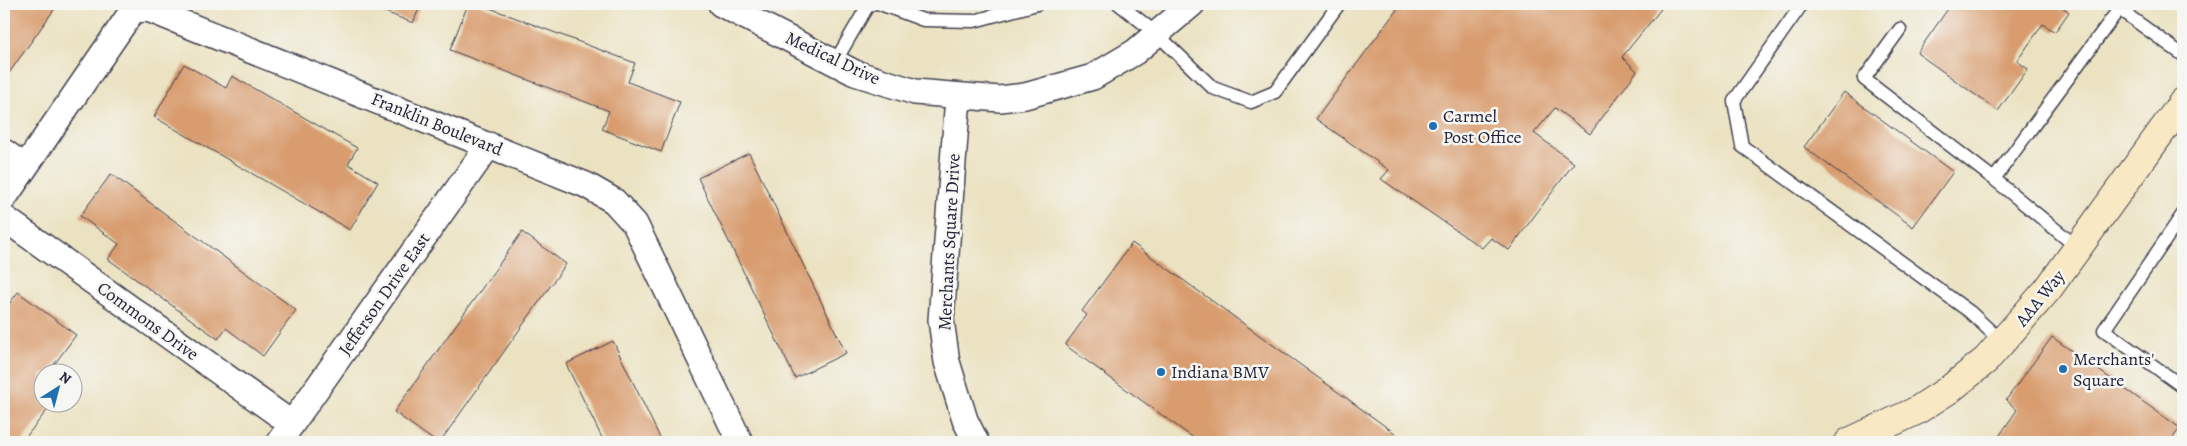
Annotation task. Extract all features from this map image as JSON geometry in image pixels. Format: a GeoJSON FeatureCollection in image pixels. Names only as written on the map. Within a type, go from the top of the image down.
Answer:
{"type":"FeatureCollection","features":[{"type":"Feature","properties":{"kind":"street","name":"Medical Drive"},"geometry":{"type":"LineString","coordinates":[[721,4],[855,72],[915,92],[1000,99],[1016,97],[1093,77],[1135,52],[1192,4]]}},
{"type":"Feature","properties":{"kind":"street","name":"Franklin Boulevard"},"geometry":{"type":"LineString","coordinates":[[25,167],[133,10],[148,9],[489,145],[586,185],[614,201],[635,224],[740,442]]}},
{"type":"Feature","properties":{"kind":"street","name":"Merchants Square Drive"},"geometry":{"type":"LineString","coordinates":[[958,97],[941,320],[947,362],[965,420],[976,442]]}},
{"type":"Feature","properties":{"kind":"street","name":"AAA Way"},"geometry":{"type":"LineString","coordinates":[[1849,442],[1916,411],[1950,389],[1986,360],[2048,289],[2183,102]]}},
{"type":"Feature","properties":{"kind":"street","name":"Jefferson Drive East"},"geometry":{"type":"LineString","coordinates":[[286,433],[489,145]]}},
{"type":"Feature","properties":{"kind":"street"},"geometry":{"type":"LineString","coordinates":[[4,152],[25,167],[4,198]]}},
{"type":"Feature","properties":{"kind":"street","name":"Commons Drive"},"geometry":{"type":"LineString","coordinates":[[4,218],[286,433]]}},
{"type":"Feature","properties":{"kind":"lane"},"geometry":{"type":"LineString","coordinates":[[835,62],[867,7],[872,4]]}},
{"type":"Feature","properties":{"kind":"lane"},"geometry":{"type":"LineString","coordinates":[[880,4],[924,20],[974,21],[1037,4]]}},
{"type":"Feature","properties":{"kind":"lane"},"geometry":{"type":"LineString","coordinates":[[1119,4],[1157,34],[1212,88],[1250,102],[1275,92],[1339,4]]}},
{"type":"Feature","properties":{"kind":"lane"},"geometry":{"type":"LineString","coordinates":[[1802,4],[1734,101],[1742,146],[1970,312],[2002,342]]}},
{"type":"Feature","properties":{"kind":"lane"},"geometry":{"type":"LineString","coordinates":[[1994,179],[2121,7],[2183,55]]}},
{"type":"Feature","properties":{"kind":"lane"},"geometry":{"type":"LineString","coordinates":[[1900,30],[1864,79],[1994,179],[2078,248]]}},
{"type":"Feature","properties":{"kind":"lane"},"geometry":{"type":"LineString","coordinates":[[2183,214],[2104,330],[2183,387]]}},
{"type":"Feature","properties":{"kind":"building"},"geometry":{"type":"Polygon","coordinates":[[[4,4],[58,4],[4,80],[4,4]]]}},
{"type":"Feature","properties":{"kind":"building"},"geometry":{"type":"Polygon","coordinates":[[[365,4],[421,4],[413,23],[365,4]]]}},
{"type":"Feature","properties":{"kind":"building"},"geometry":{"type":"Polygon","coordinates":[[[468,4],[479,4],[635,63],[628,82],[680,102],[661,152],[602,129],[609,111],[450,50],[468,4]]]}},
{"type":"Feature","properties":{"kind":"building","name":"Carmel Post Office"},"geometry":{"type":"Polygon","coordinates":[[[1401,4],[1653,4],[1661,9],[1622,57],[1637,71],[1590,134],[1555,108],[1534,133],[1574,163],[1509,250],[1491,238],[1482,248],[1381,179],[1389,170],[1316,119],[1401,4]]]}},
{"type":"Feature","properties":{"kind":"building"},"geometry":{"type":"Polygon","coordinates":[[[1947,4],[2062,4],[2061,6],[2069,12],[2055,32],[2043,24],[2017,61],[2028,69],[1998,111],[1917,53],[1950,6],[1947,4]]]}},
{"type":"Feature","properties":{"kind":"building"},"geometry":{"type":"Polygon","coordinates":[[[184,64],[226,88],[232,76],[357,148],[348,164],[378,182],[350,230],[154,117],[184,64]]]}},
{"type":"Feature","properties":{"kind":"building"},"geometry":{"type":"Polygon","coordinates":[[[1844,92],[1953,172],[1913,227],[1804,147],[1844,92]]]}},
{"type":"Feature","properties":{"kind":"building"},"geometry":{"type":"Polygon","coordinates":[[[749,153],[846,353],[795,378],[698,178],[749,153]]]}},
{"type":"Feature","properties":{"kind":"building"},"geometry":{"type":"Polygon","coordinates":[[[111,174],[296,310],[263,356],[226,328],[218,339],[108,259],[119,244],[80,216],[111,174]]]}},
{"type":"Feature","properties":{"kind":"building"},"geometry":{"type":"Polygon","coordinates":[[[522,232],[566,264],[440,442],[436,442],[394,412],[522,232]]]}},
{"type":"Feature","properties":{"kind":"building"},"geometry":{"type":"Polygon","coordinates":[[[1132,243],[1407,442],[1199,442],[1065,345],[1087,315],[1082,311],[1132,243]]]}},
{"type":"Feature","properties":{"kind":"building"},"geometry":{"type":"Polygon","coordinates":[[[18,292],[76,335],[54,364],[32,364],[32,414],[44,414],[22,442],[11,442],[4,437],[4,311],[18,292]]]}},
{"type":"Feature","properties":{"kind":"building","name":"Merchants' Square"},"geometry":{"type":"Polygon","coordinates":[[[2052,337],[2180,428],[2170,442],[1995,442],[2017,410],[2006,400],[2052,337]]]}},
{"type":"Feature","properties":{"kind":"building"},"geometry":{"type":"Polygon","coordinates":[[[613,341],[662,442],[604,442],[566,364],[613,341]]]}},
{"type":"Feature","properties":{"kind":"place","name":"Carmel Post Office"},"geometry":{"type":"Point","coordinates":[1433,126]}},
{"type":"Feature","properties":{"kind":"place","name":"Merchants' Square"},"geometry":{"type":"Point","coordinates":[2063,369]}},
{"type":"Feature","properties":{"kind":"place","name":"Indiana BMV"},"geometry":{"type":"Point","coordinates":[1161,372]}}]}
